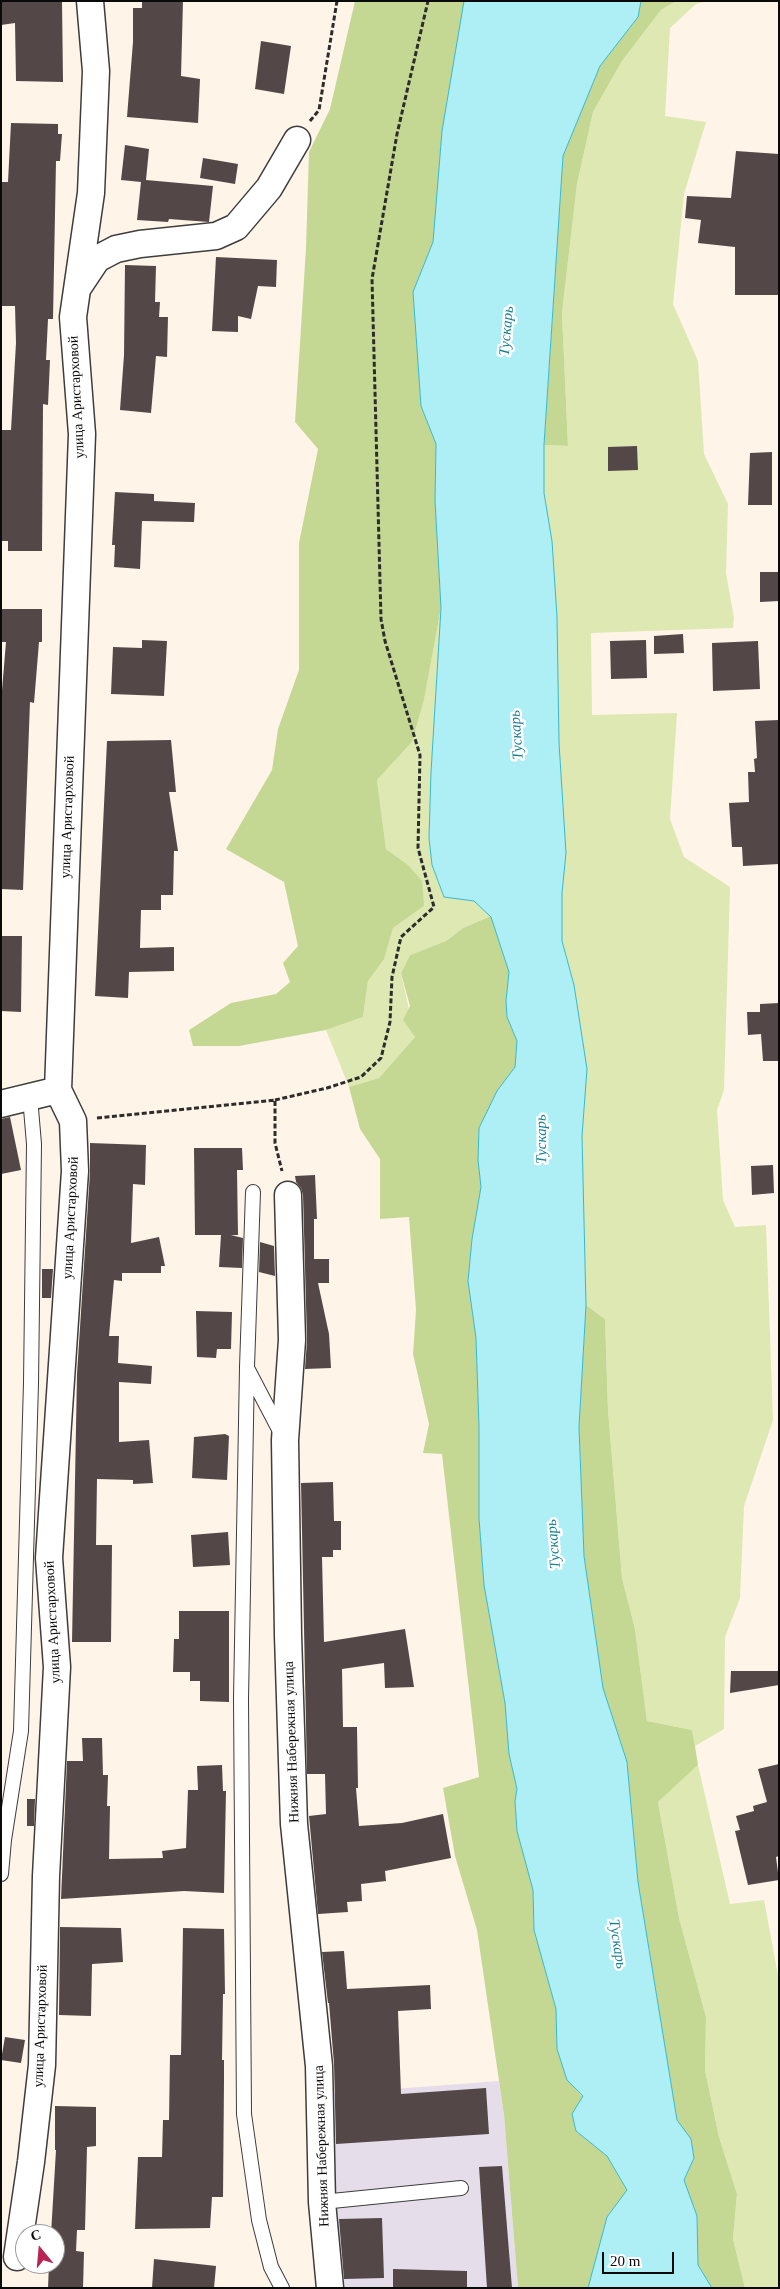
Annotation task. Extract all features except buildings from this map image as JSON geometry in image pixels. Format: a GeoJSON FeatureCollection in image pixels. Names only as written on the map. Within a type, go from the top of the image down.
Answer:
{"type":"FeatureCollection","features":[{"type":"Feature","properties":{"kind":"street","name":"улица Аристарховой"},"geometry":{"type":"LineString","coordinates":[[23,2224],[42,2065],[46,1876],[57,1666],[49,1558],[75,1171],[73,1121],[58,1090],[82,434],[73,316],[91,193],[96,71],[90,1]]}},
{"type":"Feature","properties":{"kind":"street"},"geometry":{"type":"LineString","coordinates":[[77,288],[97,260],[116,249],[140,244],[216,236],[236,227],[269,188],[297,140]]}},
{"type":"Feature","properties":{"kind":"street"},"geometry":{"type":"LineString","coordinates":[[1,1104],[58,1090]]}},
{"type":"Feature","properties":{"kind":"street","name":"Нижняя Набережная улица"},"geometry":{"type":"LineString","coordinates":[[288,1195],[292,1340],[285,1440],[288,1635],[294,1824],[319,2066],[322,2202],[330,2288]]}},
{"type":"Feature","properties":{"kind":"lane"},"geometry":{"type":"LineString","coordinates":[[1,1874],[4,1840],[21,1731],[31,1383],[34,1144],[30,1097]]}},
{"type":"Feature","properties":{"kind":"lane"},"geometry":{"type":"LineString","coordinates":[[253,1192],[247,1367],[241,1699],[244,2114],[259,2220],[271,2267],[282,2288]]}},
{"type":"Feature","properties":{"kind":"lane"},"geometry":{"type":"LineString","coordinates":[[247,1367],[285,1440]]}},
{"type":"Feature","properties":{"kind":"lane"},"geometry":{"type":"LineString","coordinates":[[322,2202],[461,2188]]}},
{"type":"Feature","properties":{"kind":"path"},"geometry":{"type":"LineString","coordinates":[[297,140],[319,110],[337,1]]}},
{"type":"Feature","properties":{"kind":"path"},"geometry":{"type":"LineString","coordinates":[[91,1118],[275,1100],[327,1088],[361,1077],[380,1058],[390,1022],[392,977],[401,937],[434,907],[418,848],[420,755],[385,642],[381,619],[372,279],[397,134],[428,1]]}},
{"type":"Feature","properties":{"kind":"path"},"geometry":{"type":"LineString","coordinates":[[275,1100],[275,1143],[288,1195]]}},
{"type":"Feature","properties":{"kind":"shaded area"},"geometry":{"type":"Polygon","coordinates":[[[499,2081],[504,2115],[518,2288],[338,2287],[338,2219],[331,2218],[327,2094],[499,2081]]]}},
{"type":"Feature","properties":{"kind":"green space"},"geometry":{"type":"Polygon","coordinates":[[[355,1],[464,1],[442,131],[433,242],[413,292],[421,406],[436,444],[435,501],[441,608],[424,700],[412,742],[377,780],[386,849],[407,864],[422,881],[424,906],[393,928],[384,959],[368,981],[363,1017],[326,1030],[239,1046],[193,1046],[189,1030],[231,1003],[276,994],[290,982],[283,963],[298,946],[284,882],[226,849],[272,770],[278,729],[299,670],[299,543],[318,449],[295,422],[306,248],[309,152],[330,109],[355,1]]]}},
{"type":"Feature","properties":{"kind":"green space"},"geometry":{"type":"Polygon","coordinates":[[[641,1],[676,1],[661,10],[622,61],[593,112],[577,184],[562,313],[568,446],[544,445],[563,156],[600,66],[638,17],[641,1]]]}},
{"type":"Feature","properties":{"kind":"green space"},"geometry":{"type":"Polygon","coordinates":[[[676,1],[708,1],[696,4],[670,28],[665,116],[706,122],[684,194],[673,304],[698,361],[704,454],[728,504],[726,573],[734,618],[733,628],[591,633],[592,715],[677,713],[670,819],[684,857],[730,887],[724,1090],[717,1110],[723,1200],[735,1227],[766,1225],[773,1420],[744,1506],[740,1598],[725,1637],[724,1729],[695,1746],[692,1730],[647,1721],[635,1629],[622,1578],[608,1410],[605,1319],[586,1305],[582,1136],[587,1069],[574,985],[562,941],[562,893],[566,853],[559,743],[557,617],[552,541],[544,493],[544,445],[568,446],[562,313],[577,184],[593,112],[622,61],[661,10],[676,1]]]}},
{"type":"Feature","properties":{"kind":"green space"},"geometry":{"type":"Polygon","coordinates":[[[441,608],[431,772],[429,838],[432,865],[444,897],[474,901],[491,916],[463,928],[446,941],[410,955],[401,973],[415,1037],[379,1078],[349,1087],[326,1030],[363,1017],[368,981],[384,958],[393,928],[424,906],[407,864],[386,849],[377,780],[412,742],[424,700],[441,608]]]}},
{"type":"Feature","properties":{"kind":"green space"},"geometry":{"type":"Polygon","coordinates":[[[491,916],[509,972],[506,1001],[507,1017],[517,1041],[515,1067],[497,1091],[479,1128],[478,1160],[481,1187],[472,1239],[468,1281],[476,1338],[479,1427],[479,1518],[484,1585],[505,1703],[509,1754],[517,1789],[515,1801],[517,1831],[533,1890],[534,1930],[556,2009],[557,2049],[567,2080],[583,2097],[572,2114],[576,2131],[607,2156],[627,2190],[607,2217],[588,2288],[518,2288],[504,2115],[477,1930],[455,1856],[443,1788],[479,1777],[442,1454],[423,1453],[429,1424],[413,1354],[416,1310],[409,1217],[380,1219],[380,1159],[360,1129],[349,1087],[379,1078],[415,1037],[403,1020],[410,1006],[401,973],[410,955],[446,941],[463,928],[491,916]]]}},
{"type":"Feature","properties":{"kind":"green space"},"geometry":{"type":"Polygon","coordinates":[[[586,1305],[605,1319],[608,1410],[622,1578],[635,1629],[647,1721],[692,1730],[695,1746],[698,1765],[658,1802],[679,1918],[706,2017],[705,2070],[719,2137],[737,2194],[733,2239],[745,2288],[712,2288],[698,2265],[697,2216],[684,2180],[694,2158],[691,2140],[677,2120],[638,1882],[627,1762],[603,1688],[584,1556],[579,1427],[586,1305]]]}},
{"type":"Feature","properties":{"kind":"green space"},"geometry":{"type":"Polygon","coordinates":[[[698,1765],[730,1904],[764,1900],[779,1981],[779,2288],[745,2288],[733,2239],[737,2194],[719,2137],[705,2070],[706,2017],[679,1918],[658,1802],[698,1765]]]}},
{"type":"Feature","properties":{"kind":"water","name":"Тускарь"},"geometry":{"type":"Polygon","coordinates":[[[464,1],[641,1],[638,17],[600,66],[563,156],[544,445],[544,493],[552,541],[557,617],[559,743],[566,853],[562,893],[562,941],[574,985],[587,1069],[582,1136],[586,1305],[579,1427],[584,1556],[603,1688],[627,1762],[638,1882],[677,2120],[691,2139],[694,2158],[684,2180],[697,2216],[698,2265],[712,2288],[588,2288],[607,2217],[627,2190],[607,2156],[576,2131],[572,2114],[583,2096],[567,2080],[557,2049],[556,2009],[534,1930],[533,1890],[517,1831],[515,1801],[517,1789],[509,1754],[505,1703],[484,1585],[479,1518],[479,1427],[476,1338],[468,1281],[472,1239],[481,1187],[478,1160],[479,1128],[497,1091],[515,1067],[517,1041],[507,1017],[506,1001],[509,972],[491,917],[474,901],[444,897],[432,865],[429,838],[431,772],[441,608],[435,501],[436,444],[421,406],[413,292],[433,242],[442,131],[464,1]]]}}]}
